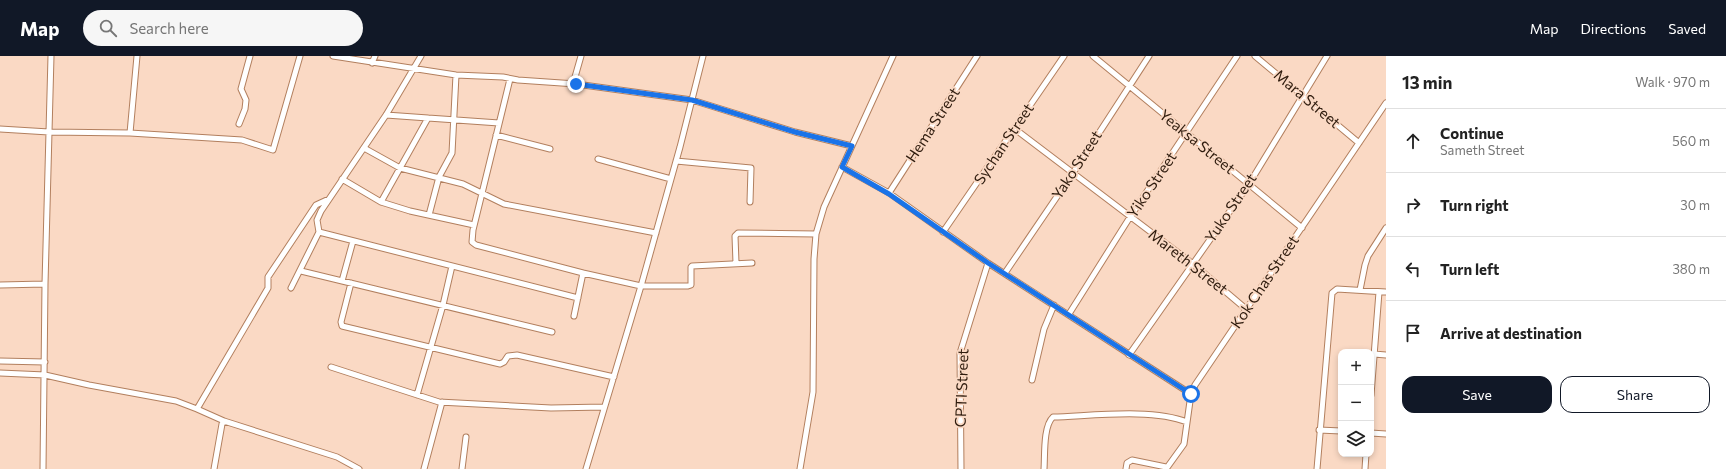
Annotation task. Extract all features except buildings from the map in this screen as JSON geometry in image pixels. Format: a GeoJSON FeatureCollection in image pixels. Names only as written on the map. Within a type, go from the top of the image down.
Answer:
{"type":"FeatureCollection","features":[{"type":"Feature","properties":{"kind":"street"},"geometry":{"type":"LineString","coordinates":[[43,469],[45,284],[51,56]]}},
{"type":"Feature","properties":{"kind":"street"},"geometry":{"type":"LineString","coordinates":[[130,133],[137,56]]}},
{"type":"Feature","properties":{"kind":"street"},"geometry":{"type":"LineString","coordinates":[[239,124],[245,109],[246,100],[241,89],[250,56]]}},
{"type":"Feature","properties":{"kind":"street"},"geometry":{"type":"LineString","coordinates":[[0,129],[49,132],[130,133],[242,140],[273,150],[300,56]]}},
{"type":"Feature","properties":{"kind":"street"},"geometry":{"type":"LineString","coordinates":[[333,56],[413,70],[456,75],[573,84],[692,100],[795,132],[852,146]]}},
{"type":"Feature","properties":{"kind":"street"},"geometry":{"type":"LineString","coordinates":[[372,63],[375,56]]}},
{"type":"Feature","properties":{"kind":"street"},"geometry":{"type":"LineString","coordinates":[[292,288],[319,232],[317,220],[318,216],[386,115],[421,56]]}},
{"type":"Feature","properties":{"kind":"street"},"geometry":{"type":"LineString","coordinates":[[573,84],[581,56]]}},
{"type":"Feature","properties":{"kind":"street"},"geometry":{"type":"LineString","coordinates":[[586,469],[641,286],[676,161],[703,56]]}},
{"type":"Feature","properties":{"kind":"street"},"geometry":{"type":"LineString","coordinates":[[800,469],[813,392],[814,259],[816,234],[824,207],[893,56]]}},
{"type":"Feature","properties":{"kind":"street","name":"Hema Street"},"geometry":{"type":"LineString","coordinates":[[889,194],[977,56]]}},
{"type":"Feature","properties":{"kind":"street","name":"Sychan Street"},"geometry":{"type":"LineString","coordinates":[[943,232],[1064,56]]}},
{"type":"Feature","properties":{"kind":"street","name":"Yeaksa Street"},"geometry":{"type":"LineString","coordinates":[[1092,56],[1302,228]]}},
{"type":"Feature","properties":{"kind":"street","name":"Yako Street"},"geometry":{"type":"LineString","coordinates":[[1005,273],[1073,173],[1149,56]]}},
{"type":"Feature","properties":{"kind":"street","name":"Yiko Street"},"geometry":{"type":"LineString","coordinates":[[1069,314],[1130,217],[1237,56]]}},
{"type":"Feature","properties":{"kind":"street","name":"Mara Street"},"geometry":{"type":"LineString","coordinates":[[1255,56],[1359,143]]}},
{"type":"Feature","properties":{"kind":"street","name":"Yuko Street"},"geometry":{"type":"LineString","coordinates":[[1129,355],[1248,184],[1327,56]]}},
{"type":"Feature","properties":{"kind":"street"},"geometry":{"type":"LineString","coordinates":[[429,215],[439,177],[452,153],[456,75]]}},
{"type":"Feature","properties":{"kind":"street"},"geometry":{"type":"LineString","coordinates":[[510,79],[474,225],[472,242],[476,245],[641,286],[688,286],[691,282],[692,266],[752,263]]}},
{"type":"Feature","properties":{"kind":"street","name":"Kok Chas Street"},"geometry":{"type":"LineString","coordinates":[[1166,468],[1184,444],[1191,394],[1195,385],[1386,103]]}},
{"type":"Feature","properties":{"kind":"street"},"geometry":{"type":"LineString","coordinates":[[386,115],[499,123]]}},
{"type":"Feature","properties":{"kind":"street"},"geometry":{"type":"LineString","coordinates":[[381,202],[428,118]]}},
{"type":"Feature","properties":{"kind":"street","name":"Mareth Street"},"geometry":{"type":"LineString","coordinates":[[1015,129],[1193,264],[1246,309]]}},
{"type":"Feature","properties":{"kind":"street"},"geometry":{"type":"LineString","coordinates":[[496,135],[550,149]]}},
{"type":"Feature","properties":{"kind":"street"},"geometry":{"type":"LineString","coordinates":[[364,148],[400,168],[462,184],[504,204],[656,233]]}},
{"type":"Feature","properties":{"kind":"street"},"geometry":{"type":"LineString","coordinates":[[598,159],[671,179]]}},
{"type":"Feature","properties":{"kind":"street"},"geometry":{"type":"LineString","coordinates":[[676,161],[751,168],[750,202]]}},
{"type":"Feature","properties":{"kind":"street"},"geometry":{"type":"LineString","coordinates":[[842,167],[889,194],[988,263],[1191,394]]}},
{"type":"Feature","properties":{"kind":"street"},"geometry":{"type":"LineString","coordinates":[[342,179],[381,202],[474,225]]}},
{"type":"Feature","properties":{"kind":"street"},"geometry":{"type":"LineString","coordinates":[[197,409],[268,288],[268,277],[316,205],[329,199]]}},
{"type":"Feature","properties":{"kind":"street"},"geometry":{"type":"LineString","coordinates":[[1360,290],[1368,256],[1386,228]]}},
{"type":"Feature","properties":{"kind":"street"},"geometry":{"type":"LineString","coordinates":[[319,232],[578,298]]}},
{"type":"Feature","properties":{"kind":"street"},"geometry":{"type":"LineString","coordinates":[[736,263],[735,236],[738,233],[816,234]]}},
{"type":"Feature","properties":{"kind":"street"},"geometry":{"type":"LineString","coordinates":[[342,281],[353,241]]}},
{"type":"Feature","properties":{"kind":"street","name":"CPTI Street"},"geometry":{"type":"LineString","coordinates":[[961,469],[960,353],[988,263]]}},
{"type":"Feature","properties":{"kind":"street"},"geometry":{"type":"LineString","coordinates":[[417,395],[443,305],[452,266]]}},
{"type":"Feature","properties":{"kind":"street"},"geometry":{"type":"LineString","coordinates":[[301,270],[552,332]]}},
{"type":"Feature","properties":{"kind":"street"},"geometry":{"type":"LineString","coordinates":[[574,316],[583,272]]}},
{"type":"Feature","properties":{"kind":"street"},"geometry":{"type":"LineString","coordinates":[[351,283],[341,322],[342,326],[500,364],[504,362],[508,356],[517,354],[614,377]]}},
{"type":"Feature","properties":{"kind":"street"},"geometry":{"type":"LineString","coordinates":[[0,285],[45,284]]}},
{"type":"Feature","properties":{"kind":"street"},"geometry":{"type":"LineString","coordinates":[[1317,469],[1319,430],[1332,294],[1337,289],[1386,292]]}},
{"type":"Feature","properties":{"kind":"street"},"geometry":{"type":"LineString","coordinates":[[1379,292],[1374,354],[1386,355]]}},
{"type":"Feature","properties":{"kind":"street"},"geometry":{"type":"LineString","coordinates":[[1032,380],[1044,329],[1054,305]]}},
{"type":"Feature","properties":{"kind":"street"},"geometry":{"type":"LineString","coordinates":[[0,361],[45,362]]}},
{"type":"Feature","properties":{"kind":"street"},"geometry":{"type":"LineString","coordinates":[[331,367],[442,402],[551,408],[604,408]]}},
{"type":"Feature","properties":{"kind":"street"},"geometry":{"type":"LineString","coordinates":[[0,373],[45,375],[89,385],[176,400],[224,421],[337,457],[359,469]]}},
{"type":"Feature","properties":{"kind":"street"},"geometry":{"type":"LineString","coordinates":[[424,469],[442,402]]}},
{"type":"Feature","properties":{"kind":"street"},"geometry":{"type":"LineString","coordinates":[[1044,469],[1045,439],[1049,420],[1053,417],[1146,414],[1176,417],[1188,422]]}},
{"type":"Feature","properties":{"kind":"street"},"geometry":{"type":"LineString","coordinates":[[214,469],[222,424],[224,421]]}},
{"type":"Feature","properties":{"kind":"street"},"geometry":{"type":"LineString","coordinates":[[1319,430],[1338,431]]}},
{"type":"Feature","properties":{"kind":"street"},"geometry":{"type":"LineString","coordinates":[[1374,432],[1386,434]]}},
{"type":"Feature","properties":{"kind":"street"},"geometry":{"type":"LineString","coordinates":[[462,469],[466,437]]}},
{"type":"Feature","properties":{"kind":"street"},"geometry":{"type":"LineString","coordinates":[[1365,469],[1366,457]]}},
{"type":"Feature","properties":{"kind":"street"},"geometry":{"type":"LineString","coordinates":[[1126,469],[1127,463],[1132,460],[1166,468]]}},
{"type":"Feature","properties":{"kind":"route"},"geometry":{"type":"LineString","coordinates":[[576,84],[692,100],[795,132],[852,146],[842,167],[889,194],[988,263],[1191,394]]}}]}
